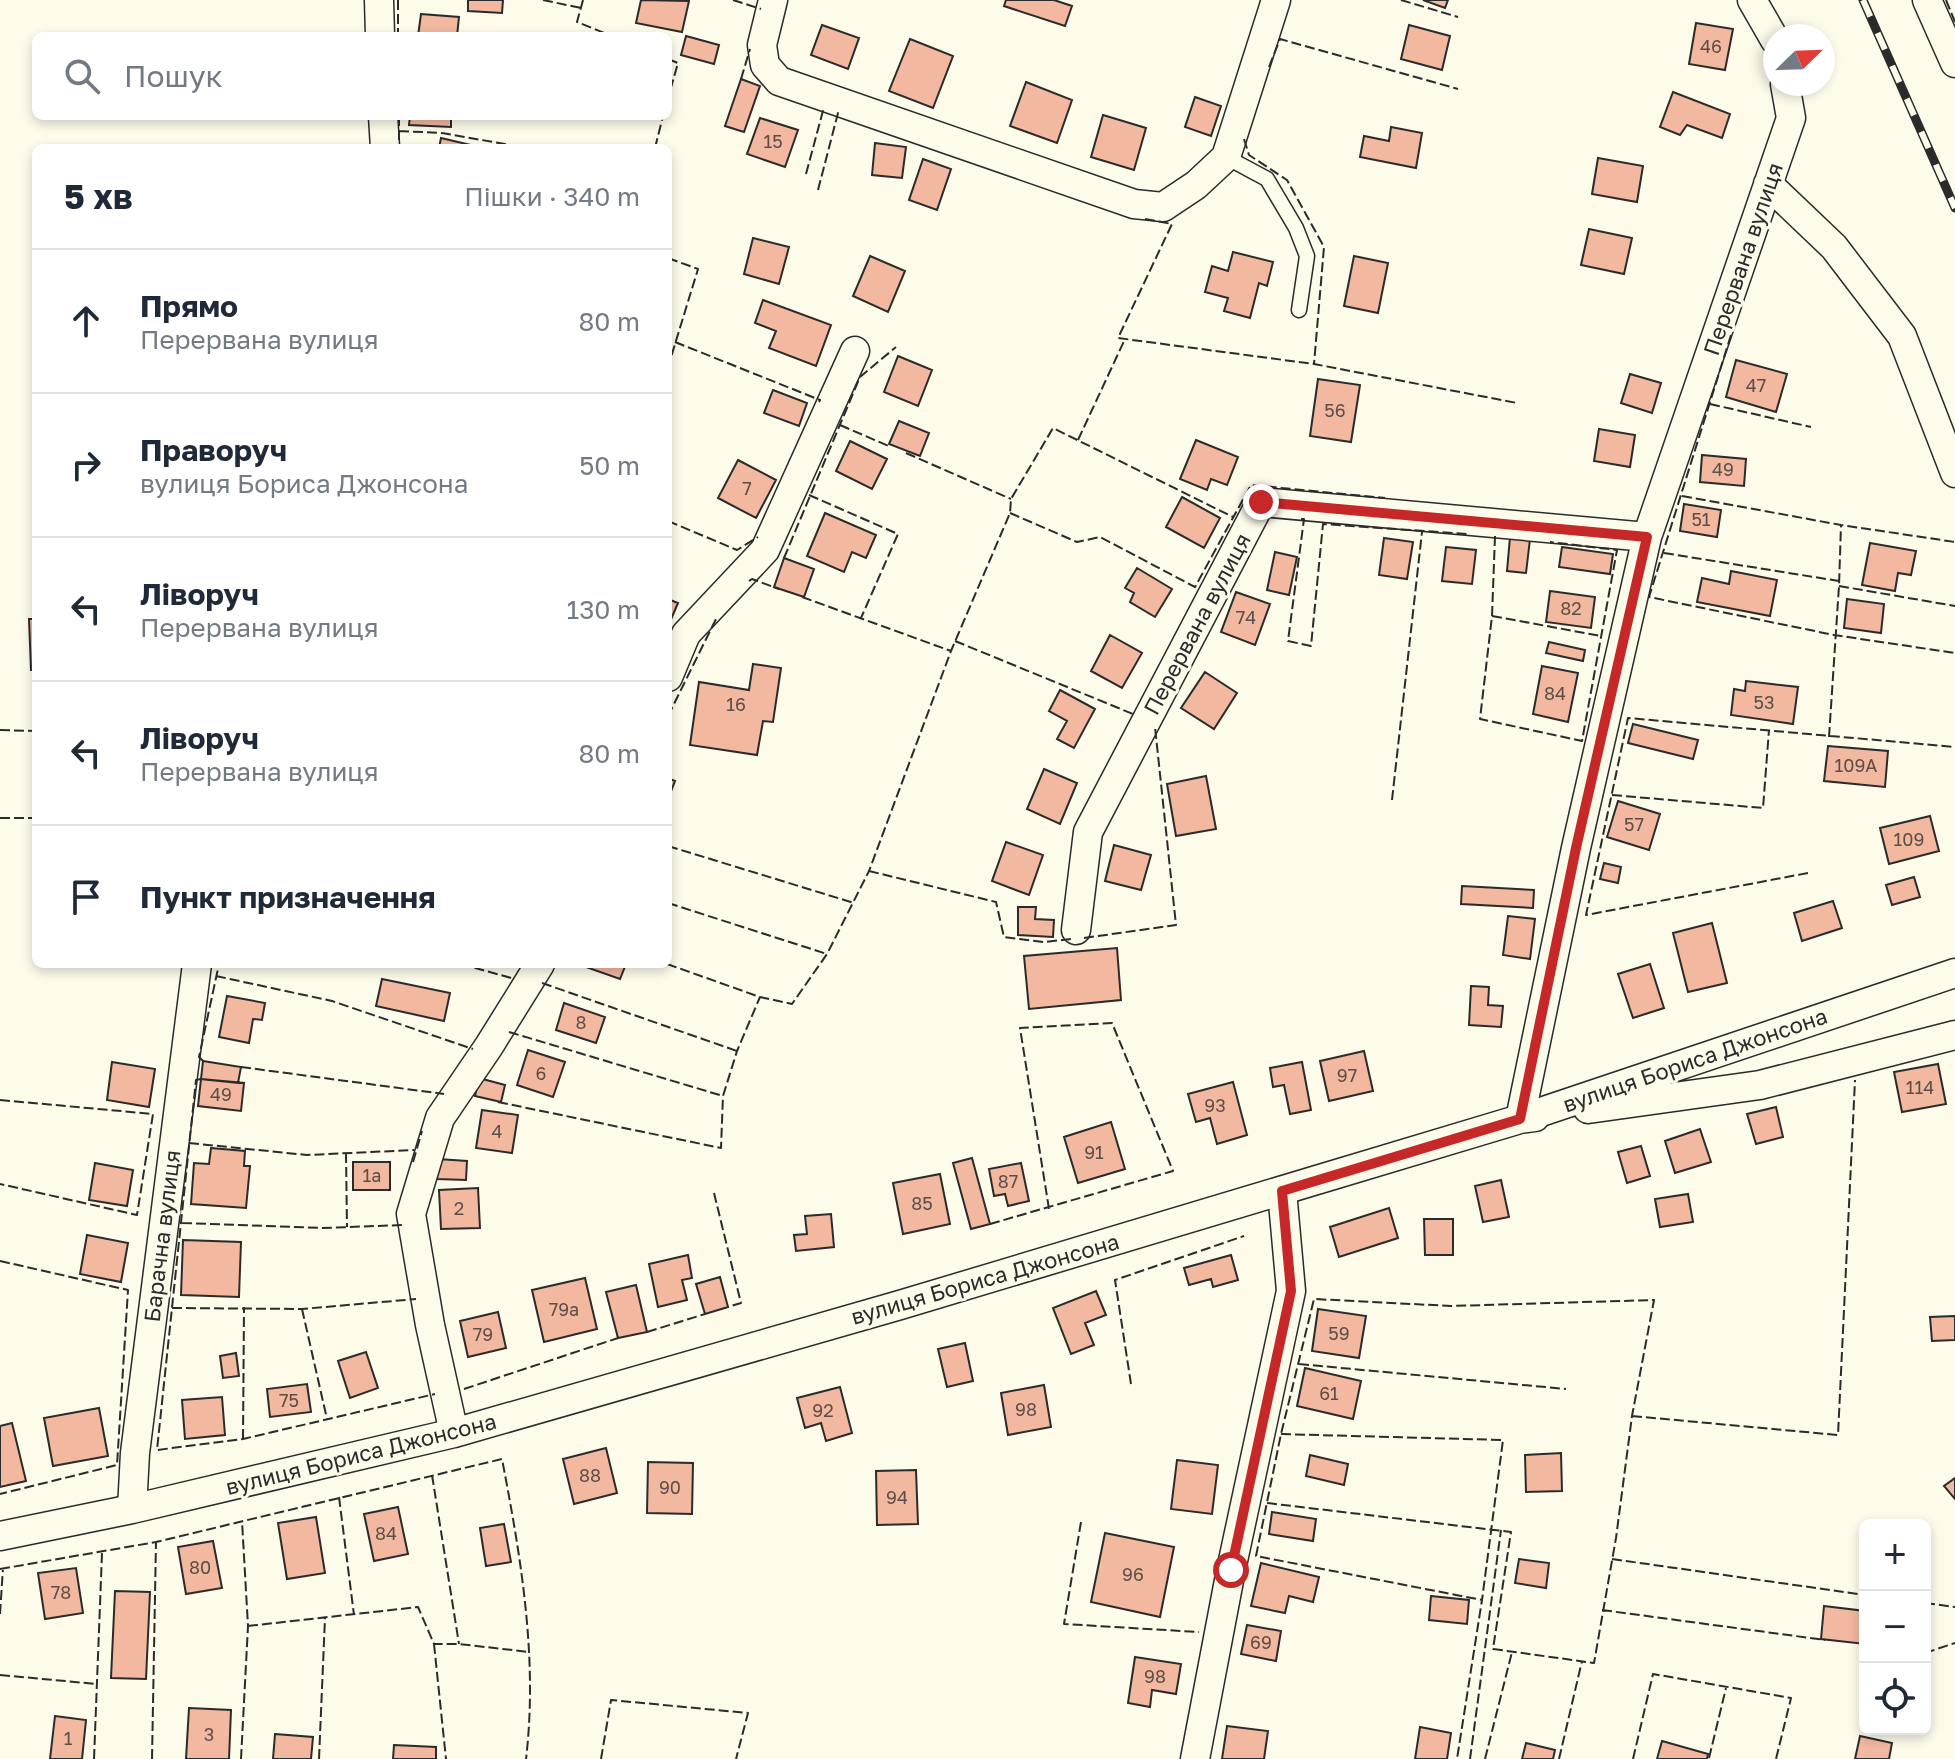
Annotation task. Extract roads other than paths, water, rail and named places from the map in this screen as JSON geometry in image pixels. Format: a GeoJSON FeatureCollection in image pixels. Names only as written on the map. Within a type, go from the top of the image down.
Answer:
{"type":"FeatureCollection","features":[{"type":"Feature","properties":{"kind":"street"},"geometry":{"type":"LineString","coordinates":[[379,0],[380,32]]}},
{"type":"Feature","properties":{"kind":"street"},"geometry":{"type":"LineString","coordinates":[[773,0],[762,45],[765,65],[779,81],[1134,204],[1163,207],[1196,185],[1226,157],[1276,0]]}},
{"type":"Feature","properties":{"kind":"street"},"geometry":{"type":"LineString","coordinates":[[1752,0],[1766,24]]}},
{"type":"Feature","properties":{"kind":"street"},"geometry":{"type":"LineString","coordinates":[[1927,0],[1955,63]]}},
{"type":"Feature","properties":{"kind":"street","name":"Перервана вулиця"},"geometry":{"type":"LineString","coordinates":[[1520,1119],[1576,848],[1647,537],[1791,118],[1787,96]]}},
{"type":"Feature","properties":{"kind":"street"},"geometry":{"type":"LineString","coordinates":[[383,120],[385,144]]}},
{"type":"Feature","properties":{"kind":"street"},"geometry":{"type":"LineString","coordinates":[[1768,184],[1834,247],[1902,336],[1955,473]]}},
{"type":"Feature","properties":{"kind":"street"},"geometry":{"type":"LineString","coordinates":[[672,667],[686,634],[765,550],[855,351]]}},
{"type":"Feature","properties":{"kind":"street","name":"Перервана вулиця"},"geometry":{"type":"LineString","coordinates":[[1076,930],[1088,832],[1261,502],[1647,537]]}},
{"type":"Feature","properties":{"kind":"street","name":"Барачна вулиця"},"geometry":{"type":"LineString","coordinates":[[132,1509],[135,1453],[196,968]]}},
{"type":"Feature","properties":{"kind":"street"},"geometry":{"type":"LineString","coordinates":[[454,1433],[430,1325],[411,1214],[440,1118],[538,968]]}},
{"type":"Feature","properties":{"kind":"street","name":"вулиця Бориса Джонсона"},"geometry":{"type":"LineString","coordinates":[[0,1536],[132,1509],[454,1433],[915,1300],[1520,1119],[1955,973]]}},
{"type":"Feature","properties":{"kind":"street"},"geometry":{"type":"LineString","coordinates":[[1520,1119],[1760,1085],[1955,1035]]}},
{"type":"Feature","properties":{"kind":"street"},"geometry":{"type":"LineString","coordinates":[[1195,1759],[1231,1570],[1291,1291],[1282,1191]]}},
{"type":"Feature","properties":{"kind":"lane"},"geometry":{"type":"LineString","coordinates":[[1226,157],[1267,179],[1296,228],[1307,256],[1299,310]]}},
{"type":"Feature","properties":{"kind":"railway"},"geometry":{"type":"LineString","coordinates":[[1863,0],[1955,208]]}}]}
